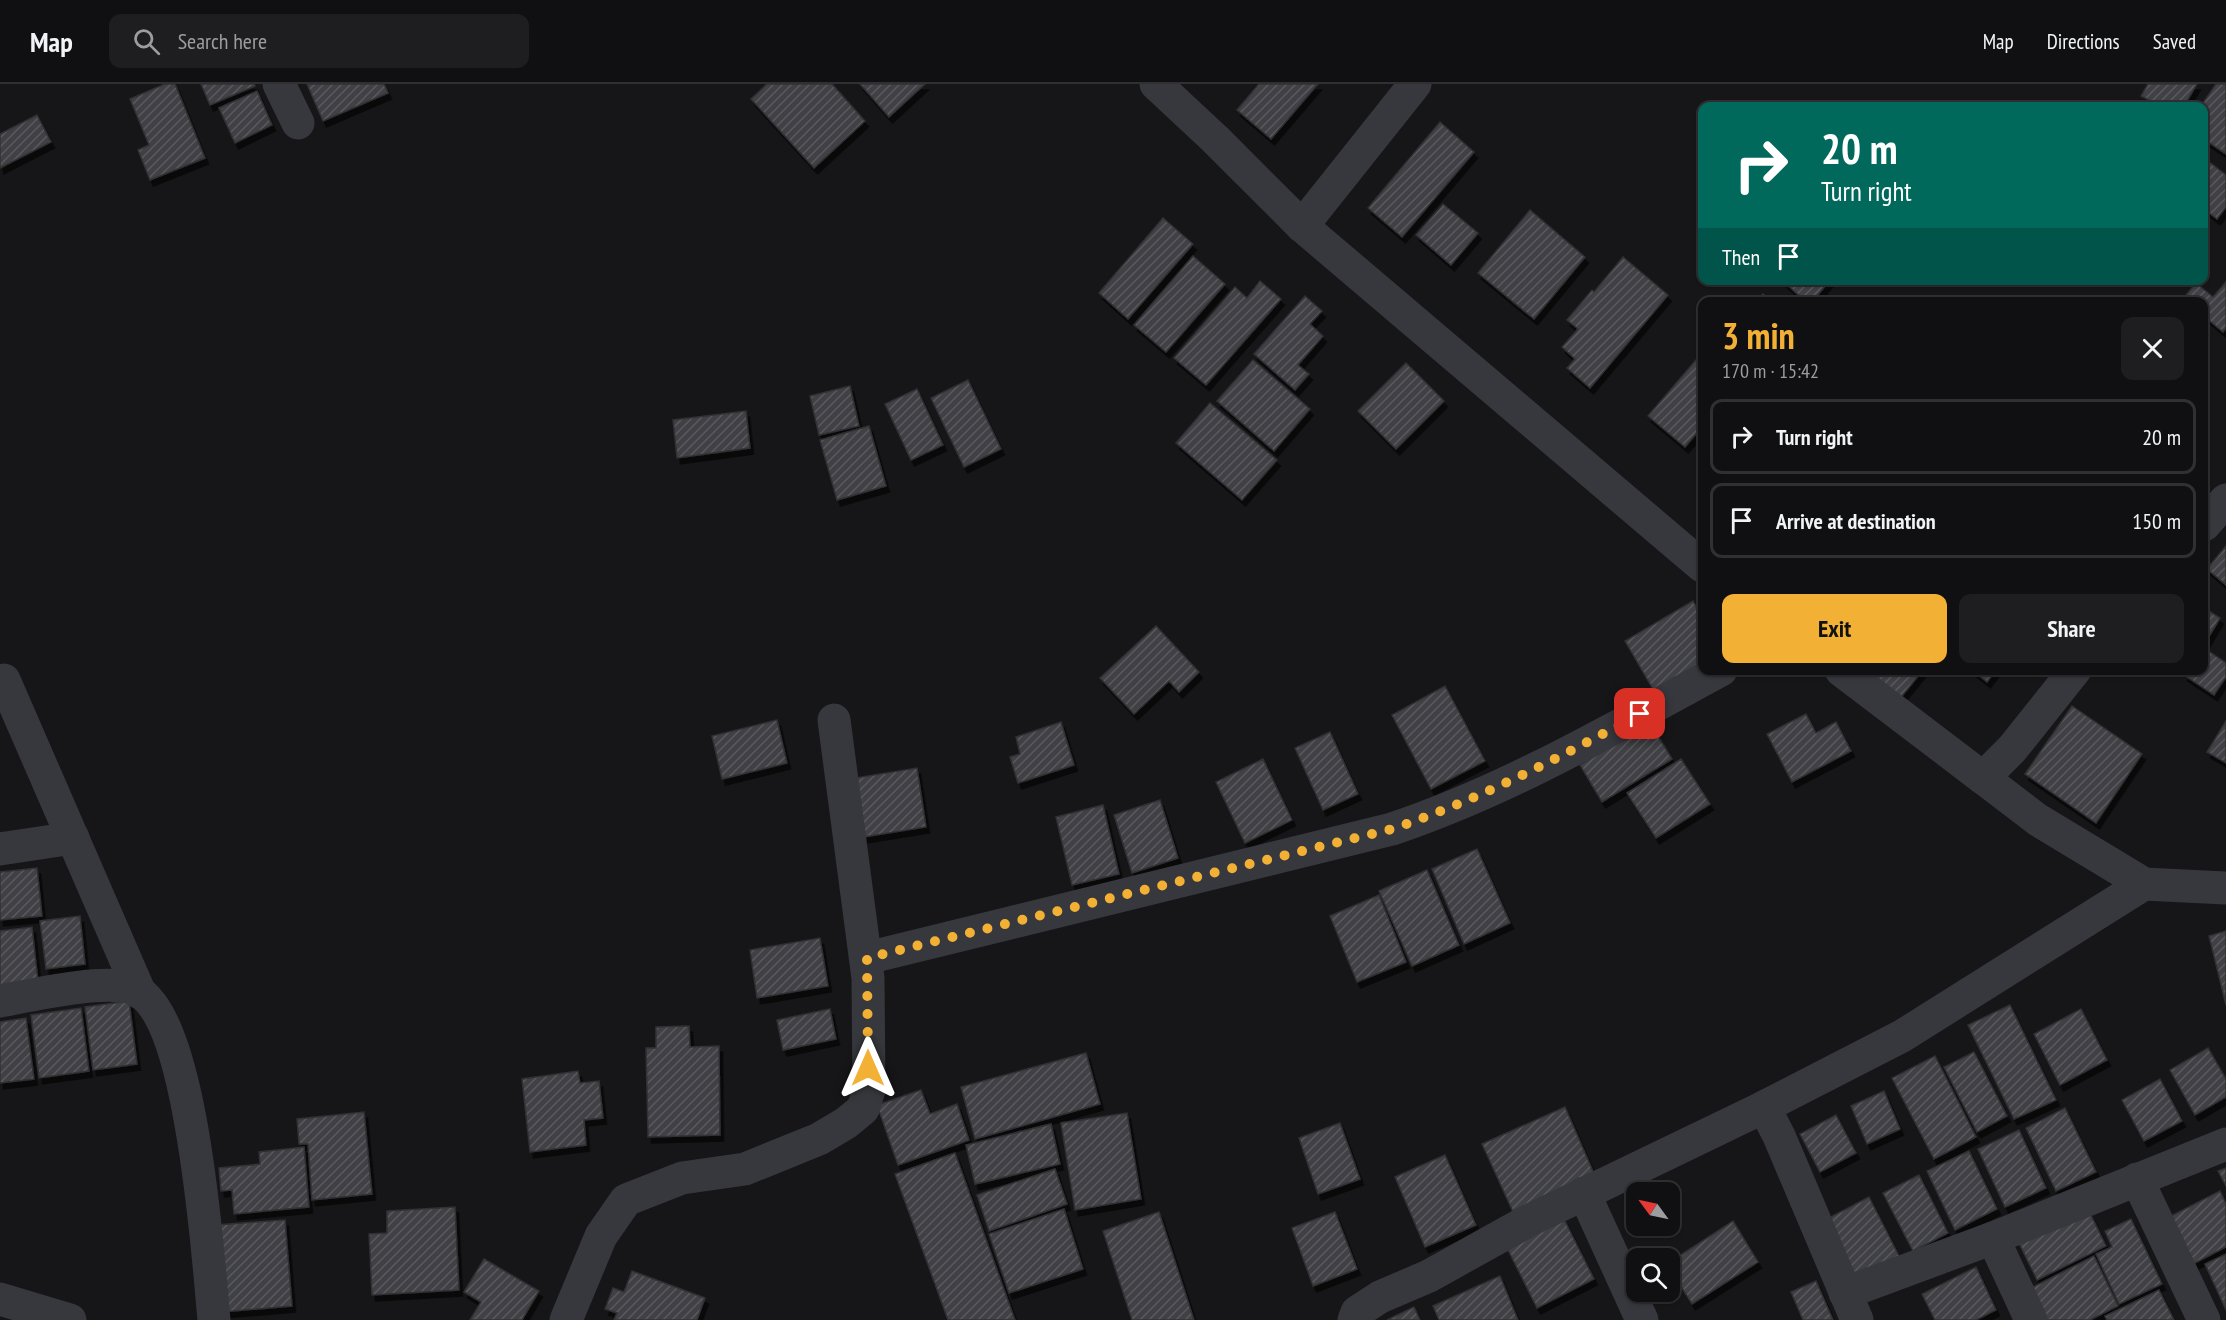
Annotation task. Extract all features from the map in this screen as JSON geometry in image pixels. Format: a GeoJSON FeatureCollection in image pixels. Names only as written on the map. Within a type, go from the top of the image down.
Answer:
{"type":"FeatureCollection","features":[{"type":"Feature","properties":{"kind":"street"},"geometry":{"type":"LineString","coordinates":[[279,84],[298,123]]}},
{"type":"Feature","properties":{"kind":"street"},"geometry":{"type":"LineString","coordinates":[[1156,84],[1302,226],[1698,563]]}},
{"type":"Feature","properties":{"kind":"street"},"geometry":{"type":"LineString","coordinates":[[1302,226],[1415,84]]}},
{"type":"Feature","properties":{"kind":"street"},"geometry":{"type":"LineString","coordinates":[[2208,520],[2226,500]]}},
{"type":"Feature","properties":{"kind":"street"},"geometry":{"type":"LineString","coordinates":[[867,958],[1392,829],[1427,817],[1560,758],[1712,675]]}},
{"type":"Feature","properties":{"kind":"street"},"geometry":{"type":"LineString","coordinates":[[1848,675],[2038,820],[2144,884],[2225,886]]}},
{"type":"Feature","properties":{"kind":"street"},"geometry":{"type":"LineString","coordinates":[[1983,778],[2012,749],[2071,675]]}},
{"type":"Feature","properties":{"kind":"street"},"geometry":{"type":"LineString","coordinates":[[1,678],[140,993]]}},
{"type":"Feature","properties":{"kind":"street"},"geometry":{"type":"LineString","coordinates":[[566,1320],[601,1236],[626,1200],[682,1178],[746,1169],[819,1139],[846,1123],[863,1109],[868,1090],[867,958],[834,720]]}},
{"type":"Feature","properties":{"kind":"street"},"geometry":{"type":"LineString","coordinates":[[0,849],[73,838]]}},
{"type":"Feature","properties":{"kind":"street"},"geometry":{"type":"LineString","coordinates":[[1354,1320],[1357,1312],[1380,1297],[1429,1276],[1528,1221],[1764,1107],[1902,1036],[2144,884]]}},
{"type":"Feature","properties":{"kind":"street"},"geometry":{"type":"LineString","coordinates":[[0,1001],[106,984],[132,988],[148,997],[165,1025],[195,1137],[214,1320]]}},
{"type":"Feature","properties":{"kind":"street"},"geometry":{"type":"LineString","coordinates":[[1764,1107],[1851,1306],[1993,1238],[2226,1144]]}},
{"type":"Feature","properties":{"kind":"street"},"geometry":{"type":"LineString","coordinates":[[2137,1179],[2204,1320]]}},
{"type":"Feature","properties":{"kind":"street"},"geometry":{"type":"LineString","coordinates":[[1584,1193],[1642,1320]]}},
{"type":"Feature","properties":{"kind":"street"},"geometry":{"type":"LineString","coordinates":[[1993,1238],[2031,1320]]}},
{"type":"Feature","properties":{"kind":"street"},"geometry":{"type":"LineString","coordinates":[[0,1299],[70,1320]]}},
{"type":"Feature","properties":{"kind":"building"},"geometry":{"type":"Polygon","coordinates":[[[165,84],[175,84],[205,158],[150,180],[138,150],[149,145],[130,99],[165,84]]]}},
{"type":"Feature","properties":{"kind":"building"},"geometry":{"type":"Polygon","coordinates":[[[201,84],[254,84],[255,86],[210,105],[201,84]]]}},
{"type":"Feature","properties":{"kind":"building"},"geometry":{"type":"Polygon","coordinates":[[[307,84],[384,84],[388,93],[323,121],[307,84]]]}},
{"type":"Feature","properties":{"kind":"building"},"geometry":{"type":"Polygon","coordinates":[[[767,84],[832,84],[865,121],[814,168],[751,99],[767,84]]]}},
{"type":"Feature","properties":{"kind":"building"},"geometry":{"type":"Polygon","coordinates":[[[860,84],[925,84],[889,117],[860,84]]]}},
{"type":"Feature","properties":{"kind":"building"},"geometry":{"type":"Polygon","coordinates":[[[1259,84],[1318,84],[1271,139],[1237,110],[1259,84]]]}},
{"type":"Feature","properties":{"kind":"building"},"geometry":{"type":"Polygon","coordinates":[[[2148,84],[2197,84],[2186,102],[2152,102],[2141,96],[2148,84]]]}},
{"type":"Feature","properties":{"kind":"building"},"geometry":{"type":"Polygon","coordinates":[[[2216,84],[2226,84],[2226,154],[2208,142],[2208,102],[2204,102],[2216,84]]]}},
{"type":"Feature","properties":{"kind":"building"},"geometry":{"type":"Polygon","coordinates":[[[257,91],[272,125],[235,143],[219,108],[257,91]]]}},
{"type":"Feature","properties":{"kind":"building"},"geometry":{"type":"Polygon","coordinates":[[[37,115],[51,142],[0,168],[0,134],[37,115]]]}},
{"type":"Feature","properties":{"kind":"building"},"geometry":{"type":"Polygon","coordinates":[[[1440,122],[1474,152],[1402,237],[1368,208],[1440,122]]]}},
{"type":"Feature","properties":{"kind":"building"},"geometry":{"type":"Polygon","coordinates":[[[2208,161],[2226,175],[2226,207],[2217,219],[2208,212],[2208,161]]]}},
{"type":"Feature","properties":{"kind":"building"},"geometry":{"type":"Polygon","coordinates":[[[1443,204],[1478,233],[1451,265],[1416,235],[1443,204]]]}},
{"type":"Feature","properties":{"kind":"building"},"geometry":{"type":"Polygon","coordinates":[[[1530,210],[1585,257],[1534,319],[1478,273],[1530,210]]]}},
{"type":"Feature","properties":{"kind":"building"},"geometry":{"type":"Polygon","coordinates":[[[1163,218],[1193,244],[1128,319],[1099,293],[1163,218]]]}},
{"type":"Feature","properties":{"kind":"building"},"geometry":{"type":"Polygon","coordinates":[[[1193,256],[1225,284],[1166,352],[1134,325],[1193,256]]]}},
{"type":"Feature","properties":{"kind":"building"},"geometry":{"type":"Polygon","coordinates":[[[1623,257],[1668,295],[1590,388],[1567,368],[1575,359],[1562,347],[1578,329],[1567,320],[1623,257]]]}},
{"type":"Feature","properties":{"kind":"building"},"geometry":{"type":"Polygon","coordinates":[[[1260,281],[1281,299],[1206,385],[1174,358],[1235,287],[1247,298],[1260,281]]]}},
{"type":"Feature","properties":{"kind":"building"},"geometry":{"type":"Polygon","coordinates":[[[2226,282],[2226,328],[2223,332],[2208,319],[2208,297],[2185,297],[2194,285],[2198,285],[2213,297],[2226,282]]]}},
{"type":"Feature","properties":{"kind":"building"},"geometry":{"type":"Polygon","coordinates":[[[1787,285],[1826,285],[1816,297],[1801,297],[1787,285]]]}},
{"type":"Feature","properties":{"kind":"building"},"geometry":{"type":"Polygon","coordinates":[[[1305,296],[1322,311],[1310,324],[1323,336],[1298,365],[1309,374],[1295,390],[1254,354],[1305,296]]]}},
{"type":"Feature","properties":{"kind":"building"},"geometry":{"type":"Polygon","coordinates":[[[1698,358],[1698,432],[1685,447],[1648,416],[1698,358]]]}},
{"type":"Feature","properties":{"kind":"building"},"geometry":{"type":"Polygon","coordinates":[[[1253,360],[1310,409],[1274,451],[1217,401],[1253,360]]]}},
{"type":"Feature","properties":{"kind":"building"},"geometry":{"type":"Polygon","coordinates":[[[1406,363],[1444,401],[1396,449],[1358,411],[1406,363]]]}},
{"type":"Feature","properties":{"kind":"building"},"geometry":{"type":"Polygon","coordinates":[[[968,380],[1001,449],[964,467],[931,398],[968,380]]]}},
{"type":"Feature","properties":{"kind":"building"},"geometry":{"type":"Polygon","coordinates":[[[850,386],[859,426],[819,435],[810,396],[850,386]]]}},
{"type":"Feature","properties":{"kind":"building"},"geometry":{"type":"Polygon","coordinates":[[[917,389],[943,445],[911,460],[885,404],[917,389]]]}},
{"type":"Feature","properties":{"kind":"building"},"geometry":{"type":"Polygon","coordinates":[[[1210,403],[1277,460],[1242,500],[1176,443],[1210,403]]]}},
{"type":"Feature","properties":{"kind":"building"},"geometry":{"type":"Polygon","coordinates":[[[746,411],[750,448],[677,458],[673,420],[746,411]]]}},
{"type":"Feature","properties":{"kind":"building"},"geometry":{"type":"Polygon","coordinates":[[[869,426],[886,486],[837,500],[820,440],[869,426]]]}},
{"type":"Feature","properties":{"kind":"building"},"geometry":{"type":"Polygon","coordinates":[[[2226,546],[2226,585],[2208,568],[2226,546]]]}},
{"type":"Feature","properties":{"kind":"building"},"geometry":{"type":"Polygon","coordinates":[[[1693,601],[1698,610],[1698,664],[1654,691],[1625,641],[1693,601]]]}},
{"type":"Feature","properties":{"kind":"building"},"geometry":{"type":"Polygon","coordinates":[[[2208,610],[2220,618],[2208,638],[2208,610]]]}},
{"type":"Feature","properties":{"kind":"building"},"geometry":{"type":"Polygon","coordinates":[[[1156,626],[1199,672],[1179,692],[1169,681],[1134,714],[1100,678],[1156,626]]]}},
{"type":"Feature","properties":{"kind":"building"},"geometry":{"type":"Polygon","coordinates":[[[2208,651],[2226,663],[2226,677],[2214,695],[2184,675],[2208,675],[2208,651]]]}},
{"type":"Feature","properties":{"kind":"building"},"geometry":{"type":"Polygon","coordinates":[[[1867,675],[1919,675],[1898,701],[1867,675]]]}},
{"type":"Feature","properties":{"kind":"building"},"geometry":{"type":"Polygon","coordinates":[[[1978,675],[1992,675],[1987,682],[1978,675]]]}},
{"type":"Feature","properties":{"kind":"building"},"geometry":{"type":"Polygon","coordinates":[[[1445,686],[1485,761],[1431,789],[1392,715],[1445,686]]]}},
{"type":"Feature","properties":{"kind":"building"},"geometry":{"type":"Polygon","coordinates":[[[2072,706],[2142,754],[2096,823],[2025,774],[2072,706]]]}},
{"type":"Feature","properties":{"kind":"building"},"geometry":{"type":"Polygon","coordinates":[[[1806,714],[1816,733],[1836,722],[1851,751],[1792,782],[1767,734],[1806,714]]]}},
{"type":"Feature","properties":{"kind":"building"},"geometry":{"type":"Polygon","coordinates":[[[777,720],[787,763],[722,779],[712,736],[777,720]]]}},
{"type":"Feature","properties":{"kind":"building"},"geometry":{"type":"Polygon","coordinates":[[[2226,721],[2226,763],[2207,752],[2226,721]]]}},
{"type":"Feature","properties":{"kind":"building"},"geometry":{"type":"Polygon","coordinates":[[[1061,722],[1074,765],[1018,783],[1010,757],[1020,754],[1016,737],[1061,722]]]}},
{"type":"Feature","properties":{"kind":"building"},"geometry":{"type":"Polygon","coordinates":[[[1650,723],[1672,759],[1602,802],[1580,765],[1650,723]]]}},
{"type":"Feature","properties":{"kind":"building"},"geometry":{"type":"Polygon","coordinates":[[[1330,732],[1358,794],[1323,810],[1295,748],[1330,732]]]}},
{"type":"Feature","properties":{"kind":"building"},"geometry":{"type":"Polygon","coordinates":[[[1263,759],[1292,820],[1245,843],[1216,782],[1263,759]]]}},
{"type":"Feature","properties":{"kind":"building"},"geometry":{"type":"Polygon","coordinates":[[[1681,759],[1710,804],[1656,838],[1627,793],[1681,759]]]}},
{"type":"Feature","properties":{"kind":"building"},"geometry":{"type":"Polygon","coordinates":[[[917,768],[926,827],[864,837],[855,778],[917,768]]]}},
{"type":"Feature","properties":{"kind":"building"},"geometry":{"type":"Polygon","coordinates":[[[1160,800],[1178,858],[1132,873],[1114,815],[1160,800]]]}},
{"type":"Feature","properties":{"kind":"building"},"geometry":{"type":"Polygon","coordinates":[[[1103,805],[1119,874],[1072,885],[1056,817],[1103,805]]]}},
{"type":"Feature","properties":{"kind":"building"},"geometry":{"type":"Polygon","coordinates":[[[1477,849],[1510,923],[1464,944],[1432,869],[1477,849]]]}},
{"type":"Feature","properties":{"kind":"building"},"geometry":{"type":"Polygon","coordinates":[[[37,868],[42,916],[0,920],[0,872],[37,868]]]}},
{"type":"Feature","properties":{"kind":"building"},"geometry":{"type":"Polygon","coordinates":[[[1427,870],[1459,945],[1412,966],[1379,891],[1427,870]]]}},
{"type":"Feature","properties":{"kind":"building"},"geometry":{"type":"Polygon","coordinates":[[[1379,895],[1406,962],[1357,982],[1330,916],[1379,895]]]}},
{"type":"Feature","properties":{"kind":"building"},"geometry":{"type":"Polygon","coordinates":[[[80,916],[85,964],[46,969],[40,921],[80,916]]]}},
{"type":"Feature","properties":{"kind":"building"},"geometry":{"type":"Polygon","coordinates":[[[32,927],[38,982],[0,986],[0,931],[32,927]]]}},
{"type":"Feature","properties":{"kind":"building"},"geometry":{"type":"Polygon","coordinates":[[[2226,931],[2226,1005],[2209,936],[2226,931]]]}},
{"type":"Feature","properties":{"kind":"building"},"geometry":{"type":"Polygon","coordinates":[[[820,938],[828,986],[757,998],[750,950],[820,938]]]}},
{"type":"Feature","properties":{"kind":"building"},"geometry":{"type":"Polygon","coordinates":[[[129,1001],[137,1064],[93,1070],[85,1007],[129,1001]]]}},
{"type":"Feature","properties":{"kind":"building"},"geometry":{"type":"Polygon","coordinates":[[[2010,1005],[2056,1100],[2014,1119],[1968,1025],[2010,1005]]]}},
{"type":"Feature","properties":{"kind":"building"},"geometry":{"type":"Polygon","coordinates":[[[81,1008],[89,1071],[39,1078],[31,1015],[81,1008]]]}},
{"type":"Feature","properties":{"kind":"building"},"geometry":{"type":"Polygon","coordinates":[[[830,1009],[836,1039],[783,1050],[777,1020],[830,1009]]]}},
{"type":"Feature","properties":{"kind":"building"},"geometry":{"type":"Polygon","coordinates":[[[2081,1009],[2107,1060],[2060,1085],[2034,1034],[2081,1009]]]}},
{"type":"Feature","properties":{"kind":"building"},"geometry":{"type":"Polygon","coordinates":[[[26,1018],[34,1079],[0,1083],[0,1022],[26,1018]]]}},
{"type":"Feature","properties":{"kind":"building"},"geometry":{"type":"Polygon","coordinates":[[[689,1026],[690,1047],[719,1046],[720,1135],[648,1137],[646,1048],[656,1048],[656,1027],[689,1026]]]}},
{"type":"Feature","properties":{"kind":"building"},"geometry":{"type":"Polygon","coordinates":[[[2208,1048],[2226,1079],[2226,1097],[2195,1115],[2170,1070],[2208,1048]]]}},
{"type":"Feature","properties":{"kind":"building"},"geometry":{"type":"Polygon","coordinates":[[[1974,1052],[2007,1116],[1977,1132],[1944,1067],[1974,1052]]]}},
{"type":"Feature","properties":{"kind":"building"},"geometry":{"type":"Polygon","coordinates":[[[1086,1053],[1100,1104],[975,1139],[961,1087],[1086,1053]]]}},
{"type":"Feature","properties":{"kind":"building"},"geometry":{"type":"Polygon","coordinates":[[[1935,1056],[1976,1137],[1934,1159],[1892,1078],[1935,1056]]]}},
{"type":"Feature","properties":{"kind":"building"},"geometry":{"type":"Polygon","coordinates":[[[578,1071],[580,1083],[599,1081],[603,1118],[584,1120],[586,1145],[530,1152],[522,1079],[578,1071]]]}},
{"type":"Feature","properties":{"kind":"building"},"geometry":{"type":"Polygon","coordinates":[[[2160,1079],[2182,1121],[2144,1141],[2122,1100],[2160,1079]]]}},
{"type":"Feature","properties":{"kind":"building"},"geometry":{"type":"Polygon","coordinates":[[[921,1090],[930,1114],[957,1104],[969,1140],[898,1165],[877,1105],[921,1090]]]}},
{"type":"Feature","properties":{"kind":"building"},"geometry":{"type":"Polygon","coordinates":[[[1884,1091],[1900,1129],[1867,1144],[1851,1106],[1884,1091]]]}},
{"type":"Feature","properties":{"kind":"building"},"geometry":{"type":"Polygon","coordinates":[[[1565,1107],[1595,1176],[1514,1214],[1482,1144],[1565,1107]]]}},
{"type":"Feature","properties":{"kind":"building"},"geometry":{"type":"Polygon","coordinates":[[[2065,1108],[2096,1172],[2056,1191],[2026,1128],[2065,1108]]]}},
{"type":"Feature","properties":{"kind":"building"},"geometry":{"type":"Polygon","coordinates":[[[364,1112],[372,1194],[312,1200],[308,1144],[299,1144],[297,1119],[364,1112]]]}},
{"type":"Feature","properties":{"kind":"building"},"geometry":{"type":"Polygon","coordinates":[[[1127,1113],[1141,1199],[1075,1210],[1061,1123],[1127,1113]]]}},
{"type":"Feature","properties":{"kind":"building"},"geometry":{"type":"Polygon","coordinates":[[[1836,1115],[1856,1153],[1820,1172],[1800,1134],[1836,1115]]]}},
{"type":"Feature","properties":{"kind":"building"},"geometry":{"type":"Polygon","coordinates":[[[1340,1123],[1360,1179],[1318,1194],[1299,1138],[1340,1123]]]}},
{"type":"Feature","properties":{"kind":"building"},"geometry":{"type":"Polygon","coordinates":[[[1051,1124],[1060,1164],[975,1184],[966,1145],[1051,1124]]]}},
{"type":"Feature","properties":{"kind":"building"},"geometry":{"type":"Polygon","coordinates":[[[2019,1130],[2046,1188],[2005,1207],[1978,1149],[2019,1130]]]}},
{"type":"Feature","properties":{"kind":"building"},"geometry":{"type":"Polygon","coordinates":[[[304,1147],[309,1207],[234,1214],[232,1190],[221,1191],[219,1168],[260,1164],[259,1152],[304,1147]]]}},
{"type":"Feature","properties":{"kind":"building"},"geometry":{"type":"Polygon","coordinates":[[[1969,1151],[1997,1209],[1955,1230],[1927,1171],[1969,1151]]]}},
{"type":"Feature","properties":{"kind":"building"},"geometry":{"type":"Polygon","coordinates":[[[955,1153],[1015,1320],[948,1320],[895,1174],[955,1153]]]}},
{"type":"Feature","properties":{"kind":"building"},"geometry":{"type":"Polygon","coordinates":[[[1445,1155],[1476,1225],[1425,1247],[1395,1177],[1445,1155]]]}},
{"type":"Feature","properties":{"kind":"building"},"geometry":{"type":"Polygon","coordinates":[[[2226,1168],[2226,1186],[2218,1171],[2226,1168]]]}},
{"type":"Feature","properties":{"kind":"building"},"geometry":{"type":"Polygon","coordinates":[[[1055,1169],[1067,1204],[989,1231],[977,1195],[1055,1169]]]}},
{"type":"Feature","properties":{"kind":"building"},"geometry":{"type":"Polygon","coordinates":[[[1919,1175],[1948,1233],[1913,1251],[1883,1193],[1919,1175]]]}},
{"type":"Feature","properties":{"kind":"building"},"geometry":{"type":"Polygon","coordinates":[[[2220,1191],[2226,1204],[2226,1247],[2193,1264],[2169,1217],[2220,1191]]]}},
{"type":"Feature","properties":{"kind":"building"},"geometry":{"type":"Polygon","coordinates":[[[1869,1197],[1899,1256],[1854,1279],[1825,1220],[1869,1197]]]}},
{"type":"Feature","properties":{"kind":"building"},"geometry":{"type":"Polygon","coordinates":[[[2086,1205],[2106,1246],[2037,1280],[2017,1239],[2086,1205]]]}},
{"type":"Feature","properties":{"kind":"building"},"geometry":{"type":"Polygon","coordinates":[[[455,1207],[459,1290],[372,1295],[369,1234],[387,1233],[387,1211],[455,1207]]]}},
{"type":"Feature","properties":{"kind":"building"},"geometry":{"type":"Polygon","coordinates":[[[1064,1209],[1083,1269],[1009,1293],[989,1234],[1064,1209]]]}},
{"type":"Feature","properties":{"kind":"building"},"geometry":{"type":"Polygon","coordinates":[[[1159,1212],[1194,1320],[1132,1320],[1103,1231],[1159,1212]]]}},
{"type":"Feature","properties":{"kind":"building"},"geometry":{"type":"Polygon","coordinates":[[[1335,1212],[1357,1269],[1313,1286],[1292,1228],[1335,1212]]]}},
{"type":"Feature","properties":{"kind":"building"},"geometry":{"type":"Polygon","coordinates":[[[1564,1219],[1594,1279],[1537,1308],[1507,1248],[1564,1219]]]}},
{"type":"Feature","properties":{"kind":"building"},"geometry":{"type":"Polygon","coordinates":[[[2131,1219],[2162,1284],[2119,1304],[2096,1254],[2112,1247],[2105,1231],[2131,1219]]]}},
{"type":"Feature","properties":{"kind":"building"},"geometry":{"type":"Polygon","coordinates":[[[285,1220],[292,1306],[222,1312],[216,1225],[285,1220]]]}},
{"type":"Feature","properties":{"kind":"building"},"geometry":{"type":"Polygon","coordinates":[[[1733,1221],[1758,1262],[1692,1304],[1680,1285],[1680,1255],[1733,1221]]]}},
{"type":"Feature","properties":{"kind":"building"},"geometry":{"type":"Polygon","coordinates":[[[2226,1254],[2226,1310],[2205,1264],[2226,1254]]]}},
{"type":"Feature","properties":{"kind":"building"},"geometry":{"type":"Polygon","coordinates":[[[2094,1256],[2118,1306],[2090,1320],[2044,1320],[2029,1289],[2094,1256]]]}},
{"type":"Feature","properties":{"kind":"building"},"geometry":{"type":"Polygon","coordinates":[[[484,1259],[539,1291],[522,1320],[470,1320],[481,1302],[464,1292],[484,1259]]]}},
{"type":"Feature","properties":{"kind":"building"},"geometry":{"type":"Polygon","coordinates":[[[1976,1267],[1996,1310],[1976,1320],[1935,1320],[1922,1294],[1976,1267]]]}},
{"type":"Feature","properties":{"kind":"building"},"geometry":{"type":"Polygon","coordinates":[[[632,1271],[705,1298],[697,1320],[614,1320],[617,1313],[605,1309],[613,1288],[624,1292],[632,1271]]]}},
{"type":"Feature","properties":{"kind":"building"},"geometry":{"type":"Polygon","coordinates":[[[1500,1276],[1518,1320],[1439,1320],[1433,1306],[1500,1276]]]}},
{"type":"Feature","properties":{"kind":"building"},"geometry":{"type":"Polygon","coordinates":[[[1816,1281],[1833,1320],[1803,1320],[1791,1292],[1816,1281]]]}},
{"type":"Feature","properties":{"kind":"building"},"geometry":{"type":"Polygon","coordinates":[[[2159,1290],[2174,1320],[2107,1320],[2105,1316],[2159,1290]]]}},
{"type":"Feature","properties":{"kind":"building"},"geometry":{"type":"Polygon","coordinates":[[[1414,1307],[1420,1320],[1387,1320],[1414,1307]]]}},
{"type":"Feature","properties":{"kind":"route"},"geometry":{"type":"LineString","coordinates":[[868,1068],[867,958],[1392,829],[1427,817],[1560,758],[1640,714]]}}]}
